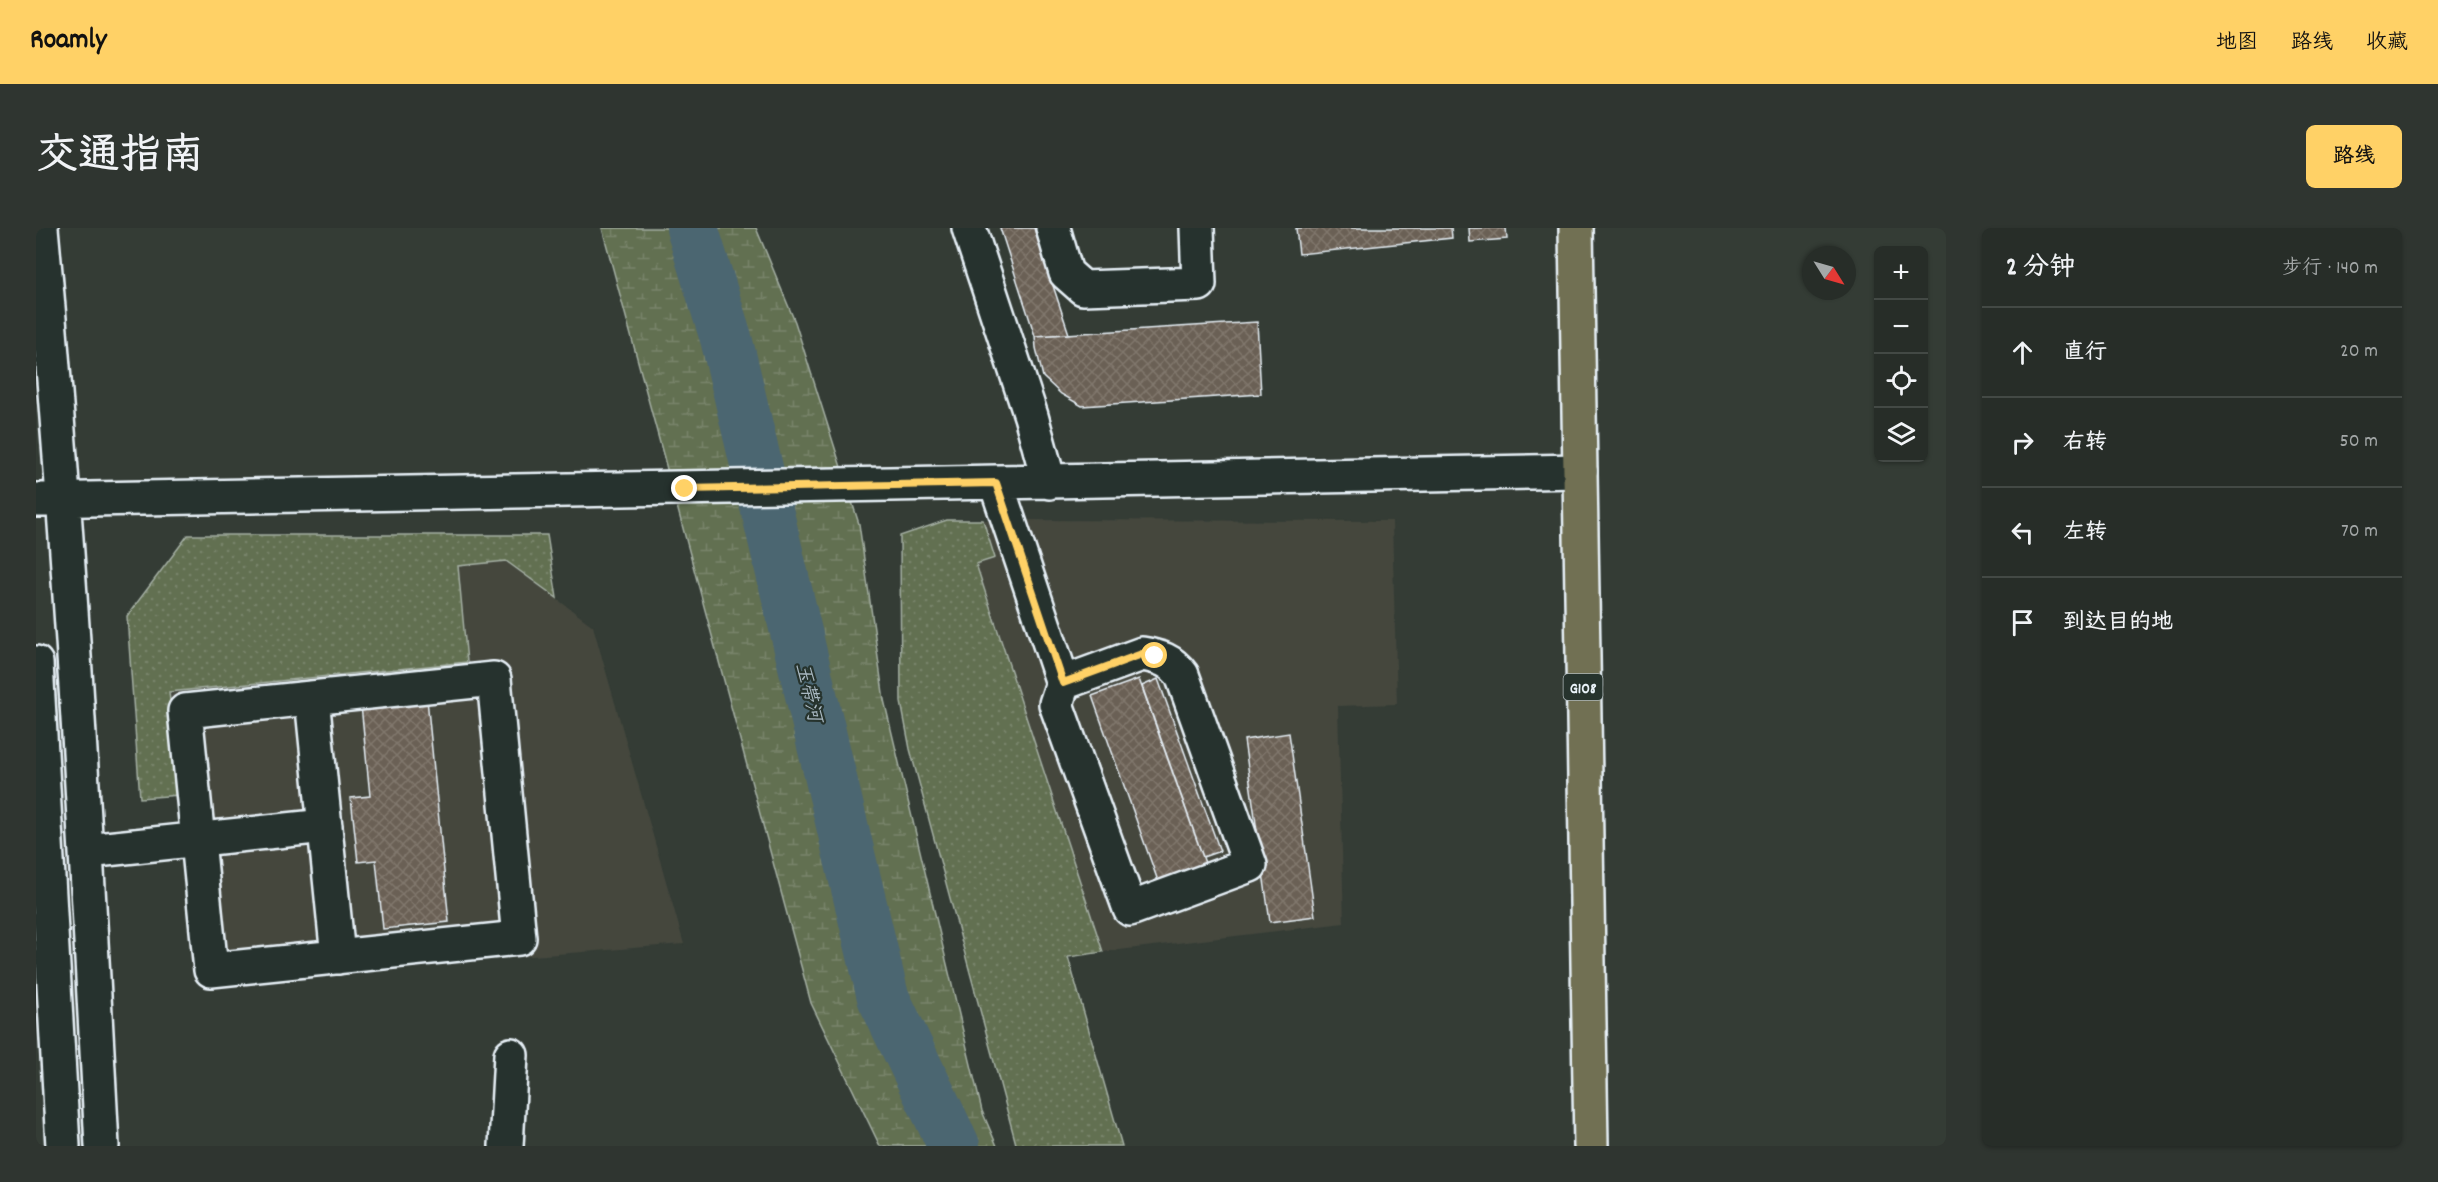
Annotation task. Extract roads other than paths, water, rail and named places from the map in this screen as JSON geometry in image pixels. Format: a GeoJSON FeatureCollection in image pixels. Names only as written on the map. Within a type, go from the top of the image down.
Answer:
{"type":"FeatureCollection","features":[{"type":"Feature","properties":{"kind":"highway","name":"G108"},"geometry":{"type":"LineString","coordinates":[[1576,228],[1591,1146]]}},
{"type":"Feature","properties":{"kind":"street"},"geometry":{"type":"LineString","coordinates":[[41,228],[50,500],[87,851],[102,1146]]}},
{"type":"Feature","properties":{"kind":"street"},"geometry":{"type":"LineString","coordinates":[[969,228],[1049,482]]}},
{"type":"Feature","properties":{"kind":"street"},"geometry":{"type":"LineString","coordinates":[[1053,228],[1066,273],[1083,288],[1199,284],[1197,228]]}},
{"type":"Feature","properties":{"kind":"street"},"geometry":{"type":"LineString","coordinates":[[50,500],[891,486],[1580,471]]}},
{"type":"Feature","properties":{"kind":"street"},"geometry":{"type":"LineString","coordinates":[[996,483],[1063,683],[1056,704],[1130,909],[1250,865],[1182,675],[1175,665],[1165,659],[1142,654],[1063,683]]}},
{"type":"Feature","properties":{"kind":"street"},"geometry":{"type":"LineString","coordinates":[[36,663],[43,908],[63,1146]]}},
{"type":"Feature","properties":{"kind":"street"},"geometry":{"type":"LineString","coordinates":[[494,679],[519,938],[211,970],[198,839],[185,711],[494,679]]}},
{"type":"Feature","properties":{"kind":"street"},"geometry":{"type":"LineString","coordinates":[[312,698],[338,957]]}},
{"type":"Feature","properties":{"kind":"street"},"geometry":{"type":"LineString","coordinates":[[87,851],[325,826]]}},
{"type":"Feature","properties":{"kind":"street"},"geometry":{"type":"LineString","coordinates":[[506,1146],[511,1055]]}},
{"type":"Feature","properties":{"kind":"waterway","name":"玉带河"},"geometry":{"type":"LineString","coordinates":[[692,228],[726,338],[883,997],[954,1146]]}}]}
